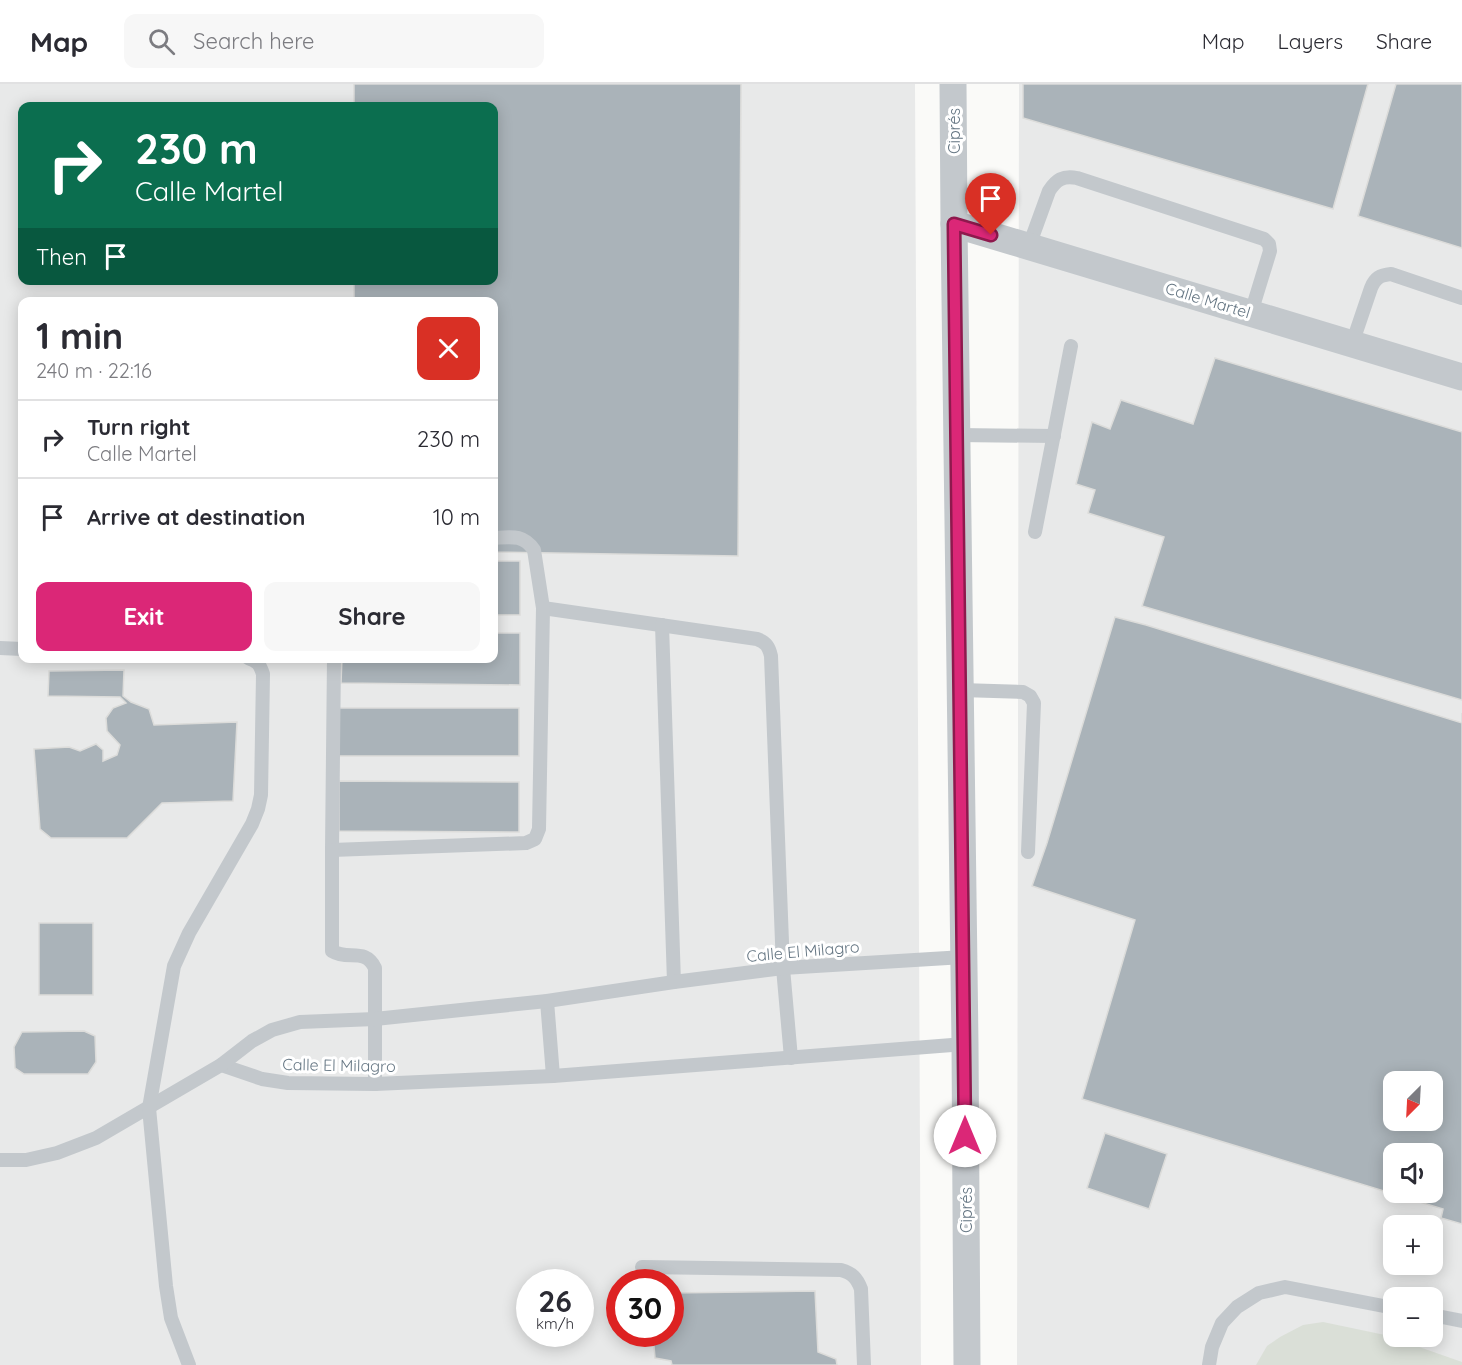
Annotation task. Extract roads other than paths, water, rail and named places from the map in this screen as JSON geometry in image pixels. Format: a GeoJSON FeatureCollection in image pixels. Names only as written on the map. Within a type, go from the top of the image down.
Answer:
{"type":"FeatureCollection","features":[{"type":"Feature","properties":{"kind":"street","name":"Ciprés"},"geometry":{"type":"LineString","coordinates":[[953,84],[967,1365]]}},
{"type":"Feature","properties":{"kind":"street","name":"Calle Martel"},"geometry":{"type":"LineString","coordinates":[[954,224],[1462,377]]}},
{"type":"Feature","properties":{"kind":"lane"},"geometry":{"type":"LineString","coordinates":[[1029,246],[1053,184],[1068,176],[1077,178],[1264,239],[1269,244],[1270,251],[1251,314]]}},
{"type":"Feature","properties":{"kind":"lane"},"geometry":{"type":"LineString","coordinates":[[1352,344],[1374,280],[1381,275],[1391,274],[1462,298]]}},
{"type":"Feature","properties":{"kind":"lane"},"geometry":{"type":"LineString","coordinates":[[1035,532],[1071,346]]}},
{"type":"Feature","properties":{"kind":"lane"},"geometry":{"type":"LineString","coordinates":[[957,435],[1054,436]]}},
{"type":"Feature","properties":{"kind":"lane"},"geometry":{"type":"LineString","coordinates":[[332,850],[526,843],[535,839],[539,829],[543,608],[534,550],[525,540],[517,537],[498,538]]}},
{"type":"Feature","properties":{"kind":"lane"},"geometry":{"type":"LineString","coordinates":[[543,608],[757,639],[763,641],[769,648],[772,668],[783,968],[791,1058]]}},
{"type":"Feature","properties":{"kind":"lane"},"geometry":{"type":"LineString","coordinates":[[662,625],[674,982]]}},
{"type":"Feature","properties":{"kind":"lane"},"geometry":{"type":"LineString","coordinates":[[0,648],[18,649]]}},
{"type":"Feature","properties":{"kind":"lane"},"geometry":{"type":"LineString","coordinates":[[189,1365],[171,1318],[166,1286],[149,1108],[174,966],[189,933],[252,824],[258,809],[261,795],[262,674],[258,663]]}},
{"type":"Feature","properties":{"kind":"lane"},"geometry":{"type":"LineString","coordinates":[[334,663],[332,951],[366,957],[372,961],[375,968],[375,1084]]}},
{"type":"Feature","properties":{"kind":"lane"},"geometry":{"type":"LineString","coordinates":[[961,690],[1023,692],[1030,696],[1034,703],[1028,852]]}},
{"type":"Feature","properties":{"kind":"lane","name":"Calle El Milagro"},"geometry":{"type":"LineString","coordinates":[[221,1065],[252,1041],[272,1030],[300,1022],[375,1019],[547,1001],[783,968],[964,957]]}},
{"type":"Feature","properties":{"kind":"lane"},"geometry":{"type":"LineString","coordinates":[[547,1001],[553,1076]]}},
{"type":"Feature","properties":{"kind":"lane","name":"Calle El Milagro"},"geometry":{"type":"LineString","coordinates":[[221,1065],[262,1079],[288,1083],[375,1084],[553,1076],[965,1044]]}},
{"type":"Feature","properties":{"kind":"lane"},"geometry":{"type":"LineString","coordinates":[[0,1160],[26,1160],[57,1154],[96,1138],[221,1065]]}},
{"type":"Feature","properties":{"kind":"lane"},"geometry":{"type":"LineString","coordinates":[[642,1267],[841,1270],[850,1273],[858,1281],[861,1289],[864,1365]]}},
{"type":"Feature","properties":{"kind":"lane"},"geometry":{"type":"LineString","coordinates":[[1209,1365],[1212,1347],[1222,1323],[1237,1307],[1259,1293],[1285,1287],[1383,1306]]}},
{"type":"Feature","properties":{"kind":"lane"},"geometry":{"type":"LineString","coordinates":[[1443,1317],[1462,1321]]}}]}
